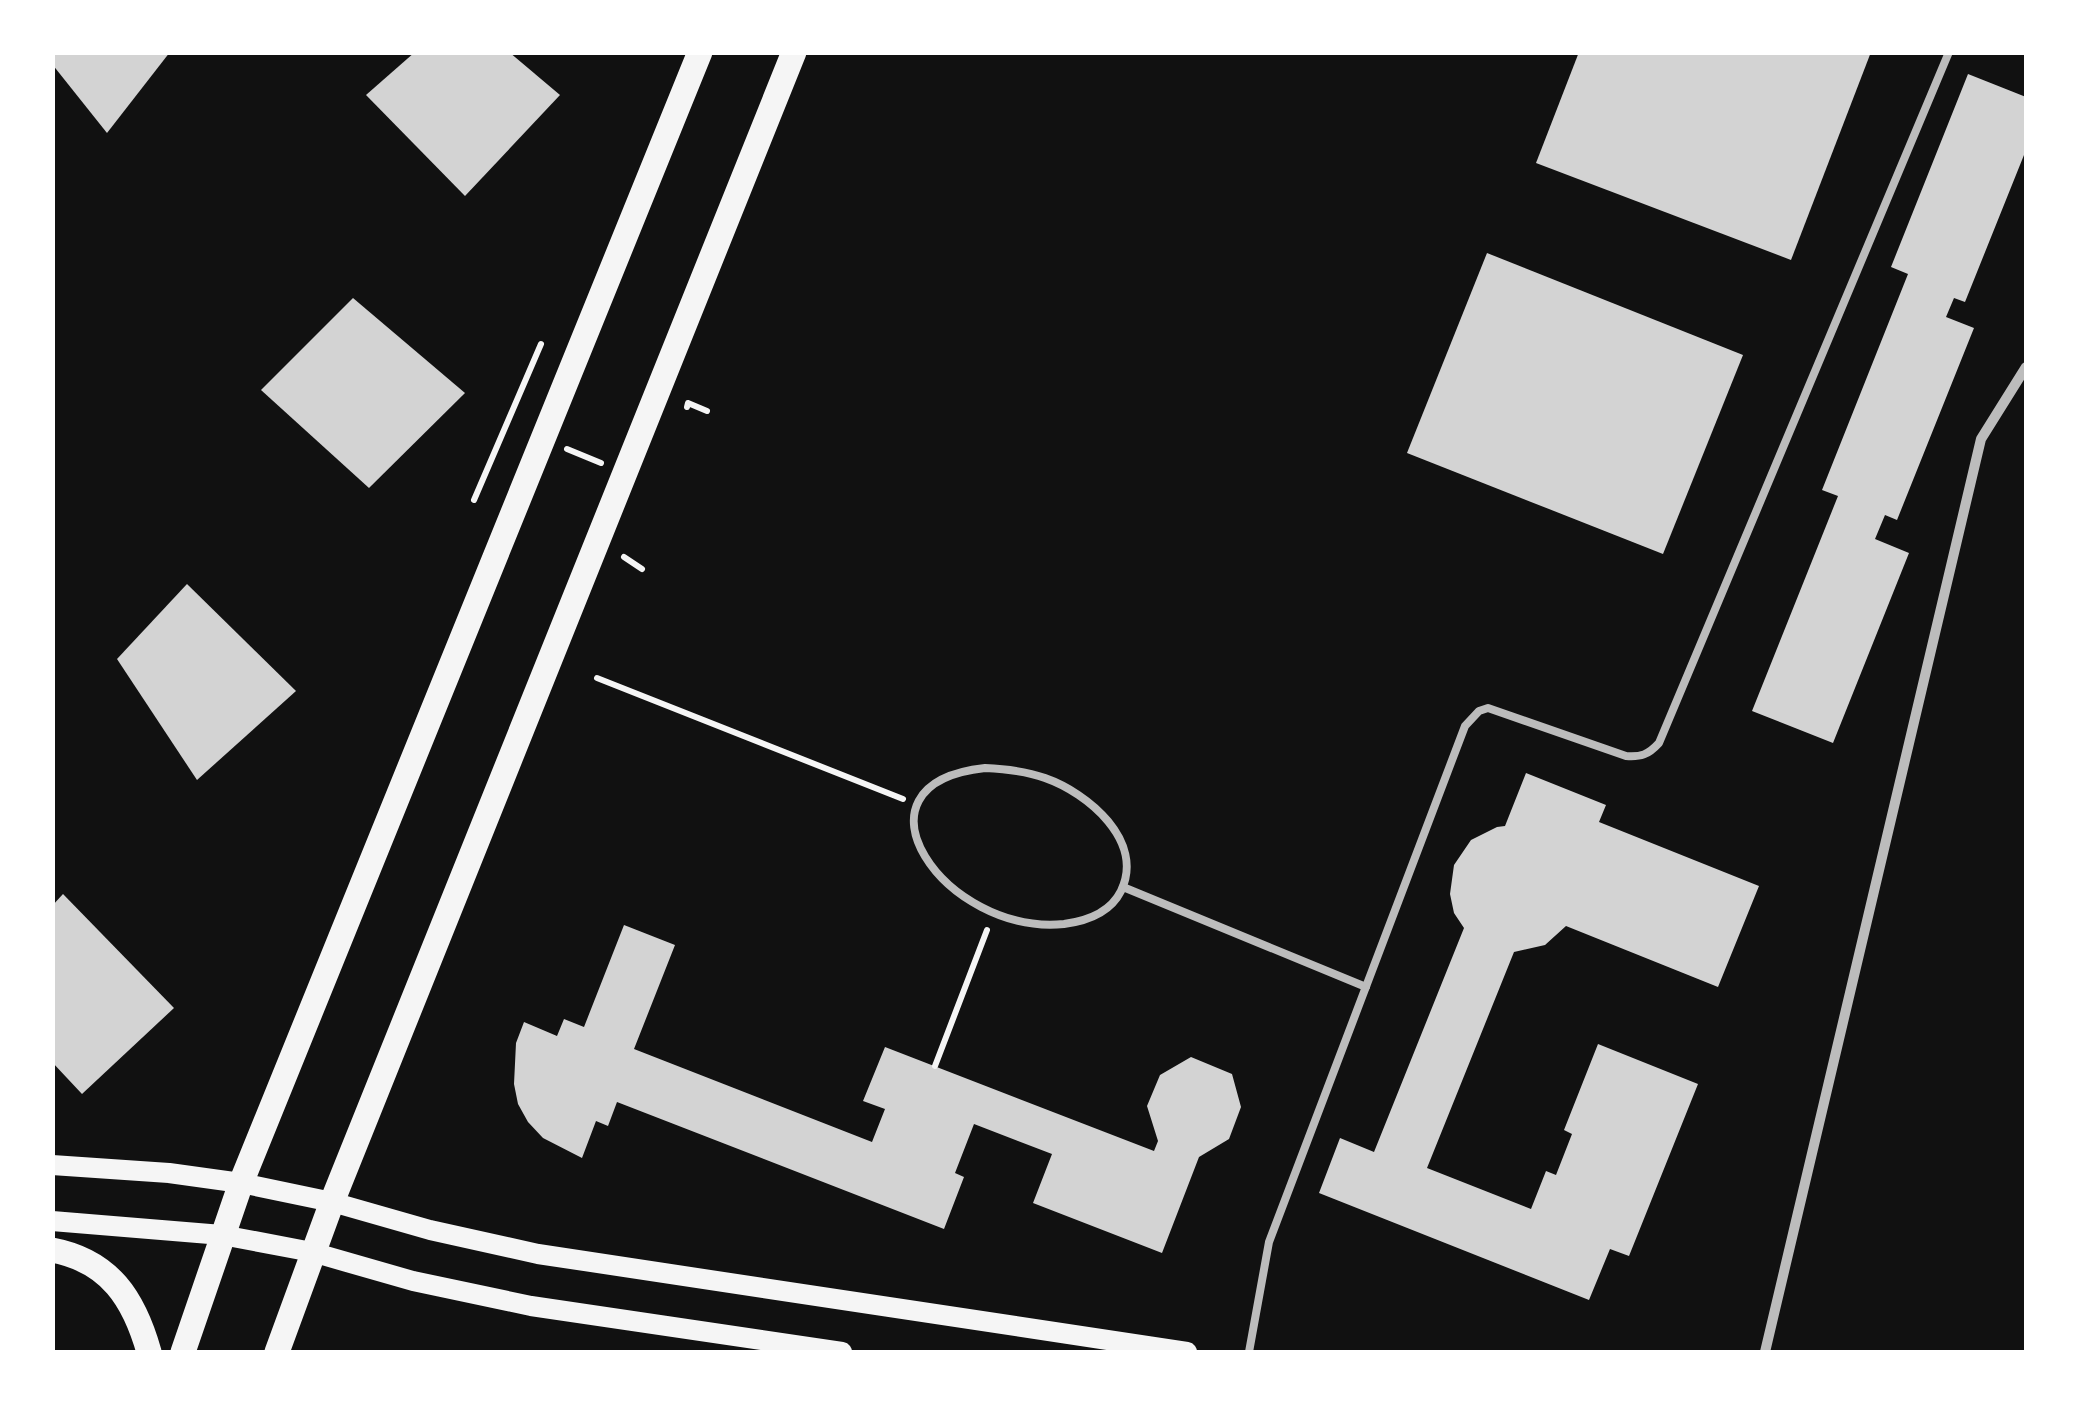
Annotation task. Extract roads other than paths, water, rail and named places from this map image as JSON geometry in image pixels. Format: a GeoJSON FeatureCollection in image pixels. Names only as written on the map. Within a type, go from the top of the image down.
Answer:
{"type":"FeatureCollection","features":[{"type":"Feature","properties":{"kind":"main road"},"geometry":{"type":"LineString","coordinates":[[184,1352],[241,1183],[700,52]]}},
{"type":"Feature","properties":{"kind":"main road"},"geometry":{"type":"LineString","coordinates":[[277,1352],[312,1252],[794,52]]}},
{"type":"Feature","properties":{"kind":"main road"},"geometry":{"type":"LineString","coordinates":[[52,1165],[169,1172],[241,1183],[538,1254],[1188,1352]]}},
{"type":"Feature","properties":{"kind":"main road"},"geometry":{"type":"LineString","coordinates":[[52,1221],[222,1235],[312,1252],[413,1281],[531,1306],[842,1352]]}},
{"type":"Feature","properties":{"kind":"main road"},"geometry":{"type":"LineString","coordinates":[[52,1250],[78,1256],[101,1268],[119,1287],[139,1319],[149,1352]]}},
{"type":"Feature","properties":{"kind":"street"},"geometry":{"type":"LineString","coordinates":[[1765,1352],[1981,438],[2026,367]]}},
{"type":"Feature","properties":{"kind":"lane"},"geometry":{"type":"LineString","coordinates":[[1249,1352],[1269,1242],[1470,718],[1488,708],[1500,710],[1626,756],[1640,757],[1658,743],[1950,52]]}},
{"type":"Feature","properties":{"kind":"lane"},"geometry":{"type":"LineString","coordinates":[[969,770],[1018,770],[1047,778],[1088,803],[1111,826],[1126,852],[1128,871],[1123,887],[1116,901],[1101,913],[1073,922],[1040,924],[993,914],[953,890],[931,866],[915,831],[919,806],[933,784],[969,770]]}},
{"type":"Feature","properties":{"kind":"lane"},"geometry":{"type":"LineString","coordinates":[[1123,887],[1366,986]]}}]}
